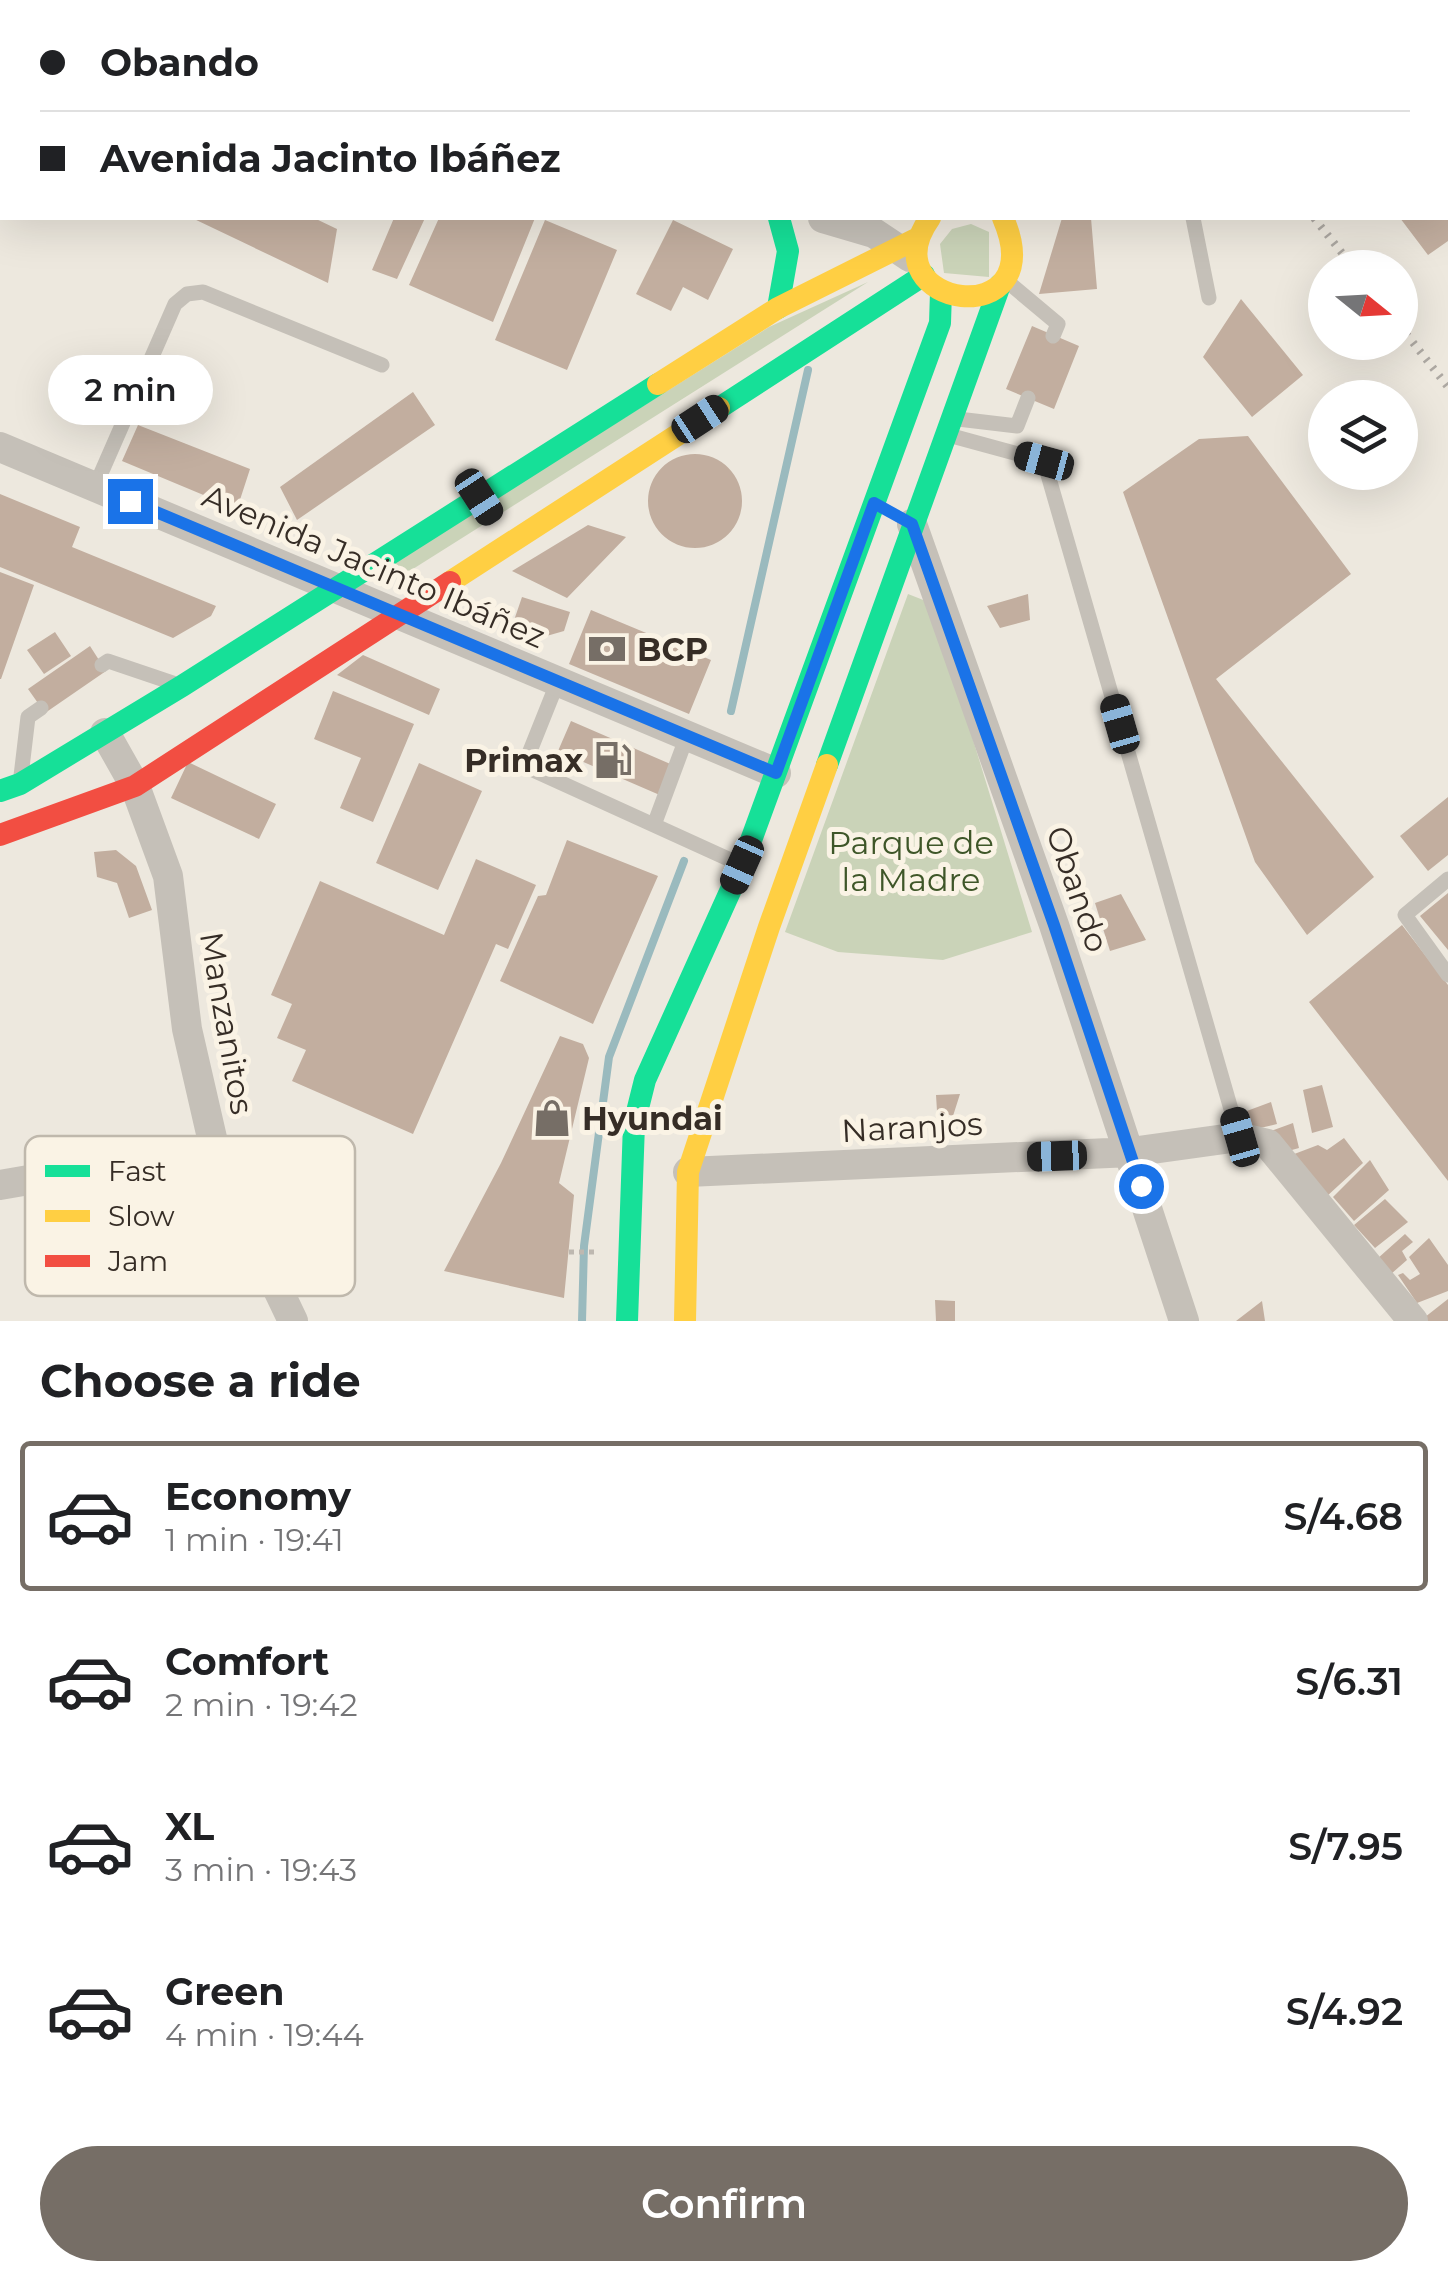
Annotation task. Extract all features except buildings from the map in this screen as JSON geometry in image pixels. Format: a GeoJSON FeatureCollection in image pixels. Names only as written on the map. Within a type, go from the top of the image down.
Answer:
{"type":"FeatureCollection","features":[{"type":"Feature","properties":{"kind":"main road"},"geometry":{"type":"LineString","coordinates":[[778,308],[788,251],[780,220]]}},
{"type":"Feature","properties":{"kind":"main road"},"geometry":{"type":"LineString","coordinates":[[1004,220],[1015,250]]}},
{"type":"Feature","properties":{"kind":"main road"},"geometry":{"type":"LineString","coordinates":[[941,292],[966,299],[990,292],[1002,282],[1010,271],[1027,220]]}},
{"type":"Feature","properties":{"kind":"main road"},"geometry":{"type":"LineString","coordinates":[[0,835],[135,786],[398,614],[494,520],[778,308],[913,242]]}},
{"type":"Feature","properties":{"kind":"main road"},"geometry":{"type":"LineString","coordinates":[[685,1321],[688,1172],[764,873],[776,773],[940,322],[941,292],[913,242]]}},
{"type":"Feature","properties":{"kind":"main road"},"geometry":{"type":"LineString","coordinates":[[10,787],[182,686],[335,588],[494,520],[913,242]]}},
{"type":"Feature","properties":{"kind":"main road"},"geometry":{"type":"LineString","coordinates":[[627,1321],[634,1124],[645,1080],[764,873],[912,524],[1002,282]]}},
{"type":"Feature","properties":{"kind":"street"},"geometry":{"type":"LineString","coordinates":[[830,220],[913,242]]}},
{"type":"Feature","properties":{"kind":"street","name":"Avenida Jacinto Ibáñez"},"geometry":{"type":"LineString","coordinates":[[0,446],[776,773]]}},
{"type":"Feature","properties":{"kind":"street"},"geometry":{"type":"LineString","coordinates":[[874,503],[912,524]]}},
{"type":"Feature","properties":{"kind":"street","name":"Obando"},"geometry":{"type":"LineString","coordinates":[[912,524],[1054,925],[1184,1321]]}},
{"type":"Feature","properties":{"kind":"street","name":"Manzanitos"},"geometry":{"type":"LineString","coordinates":[[105,733],[135,786],[168,876],[187,1030],[211,1136]]}},
{"type":"Feature","properties":{"kind":"street"},"geometry":{"type":"LineString","coordinates":[[1240,1137],[1268,1144],[1413,1321]]}},
{"type":"Feature","properties":{"kind":"street","name":"Naranjos"},"geometry":{"type":"LineString","coordinates":[[688,1172],[1131,1152],[1240,1137]]}},
{"type":"Feature","properties":{"kind":"street"},"geometry":{"type":"LineString","coordinates":[[0,1186],[25,1182]]}},
{"type":"Feature","properties":{"kind":"street","name":"Manzanitos"},"geometry":{"type":"LineString","coordinates":[[282,1296],[294,1321]]}},
{"type":"Feature","properties":{"kind":"lane"},"geometry":{"type":"LineString","coordinates":[[1193,220],[1210,298]]}},
{"type":"Feature","properties":{"kind":"lane"},"geometry":{"type":"LineString","coordinates":[[1002,282],[1058,324],[1054,336]]}},
{"type":"Feature","properties":{"kind":"lane"},"geometry":{"type":"LineString","coordinates":[[95,486],[175,304],[187,294],[203,292],[382,365]]}},
{"type":"Feature","properties":{"kind":"lane"},"geometry":{"type":"LineString","coordinates":[[951,427],[1017,426],[1028,398]]}},
{"type":"Feature","properties":{"kind":"lane"},"geometry":{"type":"LineString","coordinates":[[951,427],[1044,461],[1240,1137]]}},
{"type":"Feature","properties":{"kind":"lane"},"geometry":{"type":"LineString","coordinates":[[102,666],[108,661],[182,686]]}},
{"type":"Feature","properties":{"kind":"lane"},"geometry":{"type":"LineString","coordinates":[[558,682],[524,766],[764,873]]}},
{"type":"Feature","properties":{"kind":"lane"},"geometry":{"type":"LineString","coordinates":[[10,787],[28,717],[41,708]]}},
{"type":"Feature","properties":{"kind":"lane"},"geometry":{"type":"LineString","coordinates":[[654,825],[687,736]]}},
{"type":"Feature","properties":{"kind":"lane"},"geometry":{"type":"LineString","coordinates":[[1448,879],[1405,915],[1448,975]]}},
{"type":"Feature","properties":{"kind":"green space"},"geometry":{"type":"Polygon","coordinates":[[[971,224],[989,232],[989,277],[944,273],[940,244],[952,229],[971,224]]]}},
{"type":"Feature","properties":{"kind":"green space"},"geometry":{"type":"Polygon","coordinates":[[[868,282],[405,574],[391,564],[769,327],[868,282]]]}},
{"type":"Feature","properties":{"kind":"green space","name":"Parque de la Madre"},"geometry":{"type":"Polygon","coordinates":[[[908,594],[931,603],[1032,932],[943,960],[838,952],[785,932],[908,594]]]}},
{"type":"Feature","properties":{"kind":"waterway"},"geometry":{"type":"LineString","coordinates":[[731,711],[808,370]]}},
{"type":"Feature","properties":{"kind":"waterway"},"geometry":{"type":"LineString","coordinates":[[582,1321],[584,1246],[609,1057],[684,861]]}},
{"type":"Feature","properties":{"kind":"railway"},"geometry":{"type":"LineString","coordinates":[[1316,220],[1340,250]]}},
{"type":"Feature","properties":{"kind":"railway"},"geometry":{"type":"LineString","coordinates":[[1418,349],[1448,387]]}},
{"type":"Feature","properties":{"kind":"traffic: fast"},"geometry":{"type":"LineString","coordinates":[[778,308],[788,251],[780,220]]}},
{"type":"Feature","properties":{"kind":"traffic: fast"},"geometry":{"type":"LineString","coordinates":[[719,408],[924,275]]}},
{"type":"Feature","properties":{"kind":"traffic: fast"},"geometry":{"type":"LineString","coordinates":[[827,765],[1000,285]]}},
{"type":"Feature","properties":{"kind":"traffic: fast"},"geometry":{"type":"LineString","coordinates":[[627,1321],[634,1124],[645,1080],[742,865],[940,323],[941,292]]}},
{"type":"Feature","properties":{"kind":"traffic: fast"},"geometry":{"type":"LineString","coordinates":[[0,791],[20,784],[182,686],[658,384]]}},
{"type":"Feature","properties":{"kind":"traffic: slow"},"geometry":{"type":"LineString","coordinates":[[929,220],[917,249],[922,273],[938,289],[962,296],[985,294],[1004,280],[1012,256],[1003,220]]}},
{"type":"Feature","properties":{"kind":"traffic: slow"},"geometry":{"type":"LineString","coordinates":[[658,384],[778,308],[918,238]]}},
{"type":"Feature","properties":{"kind":"traffic: slow"},"geometry":{"type":"LineString","coordinates":[[450,582],[719,408]]}},
{"type":"Feature","properties":{"kind":"traffic: slow"},"geometry":{"type":"LineString","coordinates":[[685,1321],[688,1172],[827,765]]}},
{"type":"Feature","properties":{"kind":"traffic: jam"},"geometry":{"type":"LineString","coordinates":[[0,835],[135,786],[450,582]]}},
{"type":"Feature","properties":{"kind":"place","name":"BCP"},"geometry":{"type":"Point","coordinates":[607,649]}},
{"type":"Feature","properties":{"kind":"place","name":"Primax"},"geometry":{"type":"Point","coordinates":[613,760]}},
{"type":"Feature","properties":{"kind":"place","name":"Hyundai"},"geometry":{"type":"Point","coordinates":[552,1118]}},
{"type":"Feature","properties":{"kind":"route"},"geometry":{"type":"LineString","coordinates":[[130,501],[776,773],[874,503],[912,524],[1054,925],[1141,1186]]}}]}
